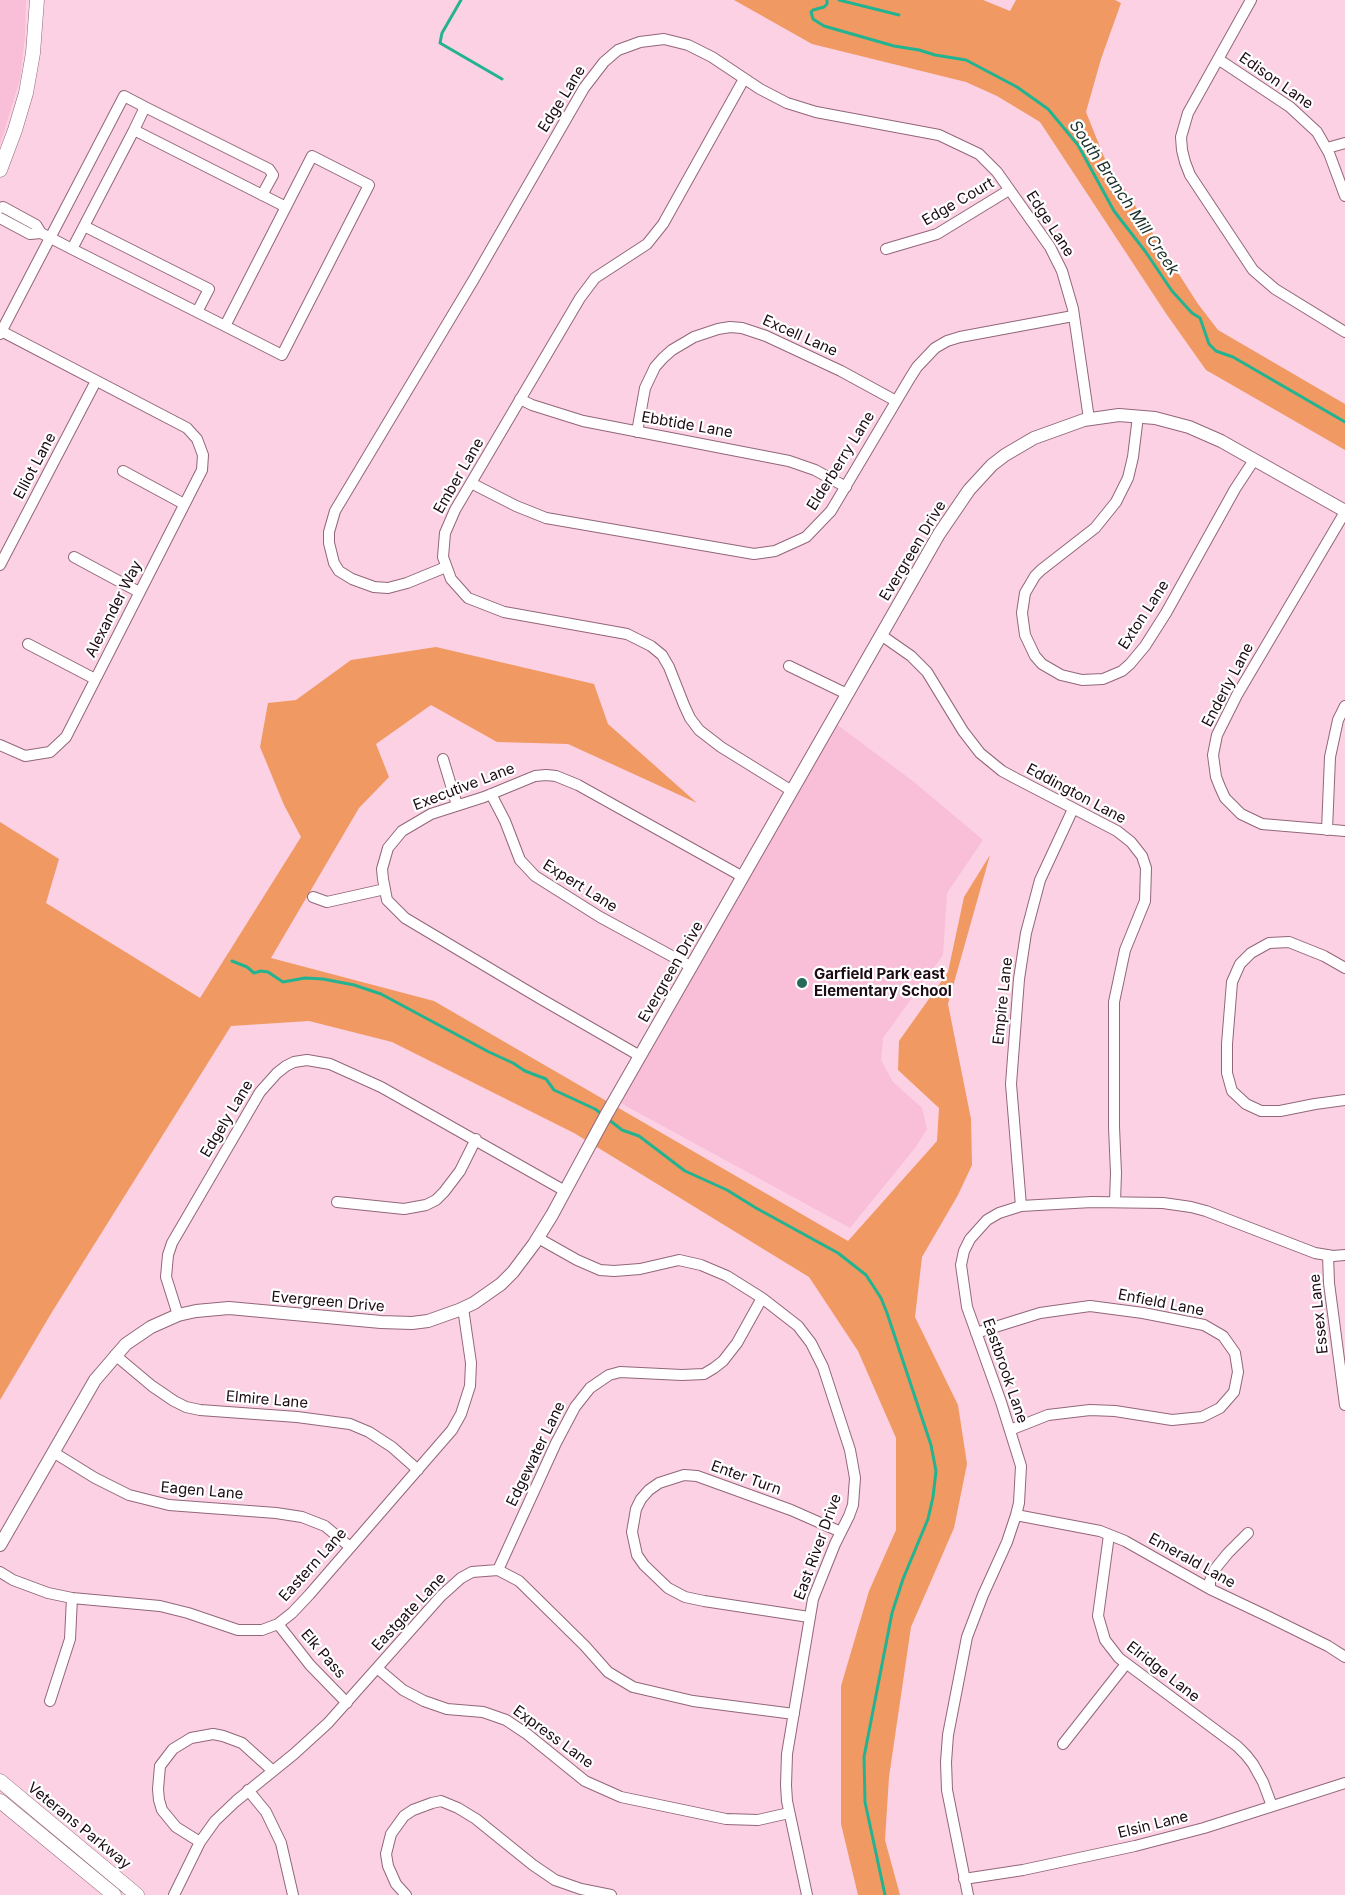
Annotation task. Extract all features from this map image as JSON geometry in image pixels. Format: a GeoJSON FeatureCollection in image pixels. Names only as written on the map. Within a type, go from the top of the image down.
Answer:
{"type":"FeatureCollection","features":[{"type":"Feature","properties":{"kind":"main road"},"geometry":{"type":"LineString","coordinates":[[0,170],[26,93],[33,53],[37,0]]}},
{"type":"Feature","properties":{"kind":"main road","name":"Veterans Parkway"},"geometry":{"type":"LineString","coordinates":[[0,1781],[137,1895]]}},
{"type":"Feature","properties":{"kind":"main road","name":"Veterans Parkway"},"geometry":{"type":"LineString","coordinates":[[0,1802],[114,1895]]}},
{"type":"Feature","properties":{"kind":"street"},"geometry":{"type":"LineString","coordinates":[[1251,0],[1194,102],[1184,124],[1181,137],[1182,150],[1190,175],[1253,270],[1275,289],[1345,332]]}},
{"type":"Feature","properties":{"kind":"street","name":"Edge Lane"},"geometry":{"type":"LineString","coordinates":[[446,567],[388,588],[364,584],[339,572],[329,543],[329,532],[335,511],[505,226],[584,88],[604,62],[618,50],[640,42],[658,39],[676,41],[712,57],[773,96],[816,112],[933,134],[979,154],[997,172],[1056,258],[1067,283],[1089,419]]}},
{"type":"Feature","properties":{"kind":"street","name":"Edison Lane"},"geometry":{"type":"LineString","coordinates":[[1218,58],[1300,115],[1317,132],[1327,148],[1345,196]]}},
{"type":"Feature","properties":{"kind":"street","name":"Ember Lane"},"geometry":{"type":"LineString","coordinates":[[744,79],[663,225],[647,244],[595,278],[580,298],[455,510],[445,532],[443,556],[446,567],[459,590],[477,602],[504,612],[627,634],[651,646],[662,655],[669,667],[690,718],[699,730],[721,747],[792,791]]}},
{"type":"Feature","properties":{"kind":"street"},"geometry":{"type":"LineString","coordinates":[[96,381],[1,333],[46,235],[124,96],[269,169],[273,175],[262,195]]}},
{"type":"Feature","properties":{"kind":"street"},"geometry":{"type":"LineString","coordinates":[[72,249],[145,107]]}},
{"type":"Feature","properties":{"kind":"street"},"geometry":{"type":"LineString","coordinates":[[134,130],[286,207]]}},
{"type":"Feature","properties":{"kind":"street"},"geometry":{"type":"LineString","coordinates":[[1327,148],[1345,143]]}},
{"type":"Feature","properties":{"kind":"street"},"geometry":{"type":"LineString","coordinates":[[0,208],[3,207],[36,225],[46,235],[72,249],[282,355],[369,185],[312,156],[225,326]]}},
{"type":"Feature","properties":{"kind":"street","name":"Edge Court"},"geometry":{"type":"LineString","coordinates":[[886,249],[937,234],[1009,190]]}},
{"type":"Feature","properties":{"kind":"street"},"geometry":{"type":"LineString","coordinates":[[0,218],[30,234],[46,235]]}},
{"type":"Feature","properties":{"kind":"street"},"geometry":{"type":"LineString","coordinates":[[84,226],[209,289],[197,312]]}},
{"type":"Feature","properties":{"kind":"street","name":"Elderberry Lane"},"geometry":{"type":"LineString","coordinates":[[471,483],[516,506],[546,518],[754,554],[775,551],[806,537],[831,511],[917,367],[935,348],[947,340],[966,335],[1073,316]]}},
{"type":"Feature","properties":{"kind":"street","name":"Excell Lane"},"geometry":{"type":"LineString","coordinates":[[637,432],[645,388],[663,358],[694,337],[730,327],[742,328],[766,336],[841,371],[896,401]]}},
{"type":"Feature","properties":{"kind":"street","name":"Alexander Way"},"geometry":{"type":"LineString","coordinates":[[0,745],[25,756],[50,752],[66,737],[202,470],[203,455],[197,440],[187,428],[96,381]]}},
{"type":"Feature","properties":{"kind":"street","name":"Elliot Lane"},"geometry":{"type":"LineString","coordinates":[[0,565],[96,381]]}},
{"type":"Feature","properties":{"kind":"street","name":"Ebbtide Lane"},"geometry":{"type":"LineString","coordinates":[[520,399],[559,414],[637,432],[775,457],[815,470],[846,487]]}},
{"type":"Feature","properties":{"kind":"street","name":"Evergreen Drive"},"geometry":{"type":"LineString","coordinates":[[0,1545],[95,1380],[115,1355],[151,1327],[178,1315],[229,1308],[412,1323],[428,1321],[462,1308],[488,1294],[501,1284],[524,1259],[565,1191],[943,526],[958,503],[992,465],[1019,446],[1050,431],[1089,419],[1119,415],[1155,418],[1189,427],[1221,441],[1345,512]]}},
{"type":"Feature","properties":{"kind":"street","name":"Exton Lane"},"geometry":{"type":"LineString","coordinates":[[1138,416],[1131,468],[1116,502],[1095,528],[1041,570],[1025,592],[1022,613],[1025,635],[1035,656],[1042,664],[1061,675],[1082,680],[1103,679],[1122,671],[1131,664],[1166,613],[1235,489],[1254,460]]}},
{"type":"Feature","properties":{"kind":"street"},"geometry":{"type":"LineString","coordinates":[[123,471],[184,504]]}},
{"type":"Feature","properties":{"kind":"street","name":"Enderly Lane"},"geometry":{"type":"LineString","coordinates":[[1345,512],[1237,695],[1217,735],[1213,754],[1216,777],[1225,798],[1241,814],[1262,824],[1345,831]]}},
{"type":"Feature","properties":{"kind":"street"},"geometry":{"type":"LineString","coordinates":[[74,557],[139,592]]}},
{"type":"Feature","properties":{"kind":"street","name":"Eddington Lane"},"geometry":{"type":"LineString","coordinates":[[881,635],[911,656],[927,672],[963,731],[980,753],[1002,771],[1117,831],[1131,842],[1142,856],[1146,868],[1147,884],[1144,902],[1125,950],[1114,1002],[1115,1202]]}},
{"type":"Feature","properties":{"kind":"street"},"geometry":{"type":"LineString","coordinates":[[28,644],[96,679]]}},
{"type":"Feature","properties":{"kind":"street"},"geometry":{"type":"LineString","coordinates":[[789,666],[847,694]]}},
{"type":"Feature","properties":{"kind":"street"},"geometry":{"type":"LineString","coordinates":[[1327,830],[1330,756],[1338,720],[1345,706]]}},
{"type":"Feature","properties":{"kind":"street"},"geometry":{"type":"LineString","coordinates":[[443,759],[456,806]]}},
{"type":"Feature","properties":{"kind":"street","name":"Executive Lane"},"geometry":{"type":"LineString","coordinates":[[640,1056],[414,925],[396,911],[387,900],[382,868],[388,848],[402,831],[421,819],[535,776],[556,776],[743,877]]}},
{"type":"Feature","properties":{"kind":"street","name":"Expert Lane"},"geometry":{"type":"LineString","coordinates":[[491,794],[520,860],[535,876],[600,917],[692,967]]}},
{"type":"Feature","properties":{"kind":"street","name":"Empire Lane"},"geometry":{"type":"LineString","coordinates":[[1021,1206],[1011,1084],[1019,979],[1026,933],[1040,880],[1072,809]]}},
{"type":"Feature","properties":{"kind":"street"},"geometry":{"type":"LineString","coordinates":[[313,897],[327,902],[385,889]]}},
{"type":"Feature","properties":{"kind":"street"},"geometry":{"type":"LineString","coordinates":[[1345,968],[1324,956],[1289,942],[1269,943],[1251,953],[1240,964],[1232,982],[1227,1073],[1232,1091],[1246,1104],[1261,1111],[1280,1111],[1345,1100]]}},
{"type":"Feature","properties":{"kind":"street","name":"Edgely Lane"},"geometry":{"type":"LineString","coordinates":[[178,1315],[166,1277],[168,1255],[172,1244],[256,1097],[267,1082],[294,1062],[307,1060],[330,1064],[381,1087],[565,1191]]}},
{"type":"Feature","properties":{"kind":"street"},"geometry":{"type":"LineString","coordinates":[[337,1202],[404,1209],[426,1205],[444,1192],[460,1171],[476,1139]]}},
{"type":"Feature","properties":{"kind":"street","name":"Eastbrook Lane"},"geometry":{"type":"LineString","coordinates":[[968,1895],[947,1790],[948,1735],[967,1637],[982,1595],[1010,1535],[1016,1515],[1021,1466],[967,1307],[961,1265],[970,1239],[987,1220],[999,1213],[1021,1206],[1048,1203],[1162,1203],[1191,1207],[1315,1253],[1345,1255]]}},
{"type":"Feature","properties":{"kind":"street","name":"East River Drive"},"geometry":{"type":"LineString","coordinates":[[538,1238],[600,1270],[640,1269],[679,1260],[700,1265],[727,1276],[762,1298],[798,1326],[818,1355],[850,1450],[855,1478],[853,1505],[813,1599],[786,1768],[789,1814],[807,1895]]}},
{"type":"Feature","properties":{"kind":"street","name":"Essex Lane"},"geometry":{"type":"LineString","coordinates":[[1328,1255],[1329,1283],[1345,1404]]}},
{"type":"Feature","properties":{"kind":"street","name":"Edgewater Lane"},"geometry":{"type":"LineString","coordinates":[[498,1570],[575,1407],[590,1388],[609,1375],[620,1372],[682,1376],[704,1374],[723,1361],[737,1343],[762,1298]]}},
{"type":"Feature","properties":{"kind":"street","name":"Enfield Lane"},"geometry":{"type":"LineString","coordinates":[[976,1333],[1040,1313],[1090,1306],[1134,1311],[1204,1325],[1223,1336],[1235,1353],[1238,1372],[1234,1392],[1220,1407],[1202,1417],[1172,1420],[1114,1411],[1090,1410],[1048,1415],[1010,1430]]}},
{"type":"Feature","properties":{"kind":"street","name":"Eastern Lane"},"geometry":{"type":"LineString","coordinates":[[0,1572],[35,1589],[72,1598],[160,1606],[188,1612],[238,1630],[262,1630],[278,1624],[309,1595],[452,1430],[466,1401],[470,1386],[471,1363],[462,1308]]}},
{"type":"Feature","properties":{"kind":"street","name":"Elmire Lane"},"geometry":{"type":"LineString","coordinates":[[115,1355],[152,1386],[186,1407],[350,1424],[369,1432],[392,1447],[418,1470]]}},
{"type":"Feature","properties":{"kind":"street","name":"Eagen Lane"},"geometry":{"type":"LineString","coordinates":[[53,1452],[100,1481],[136,1497],[169,1505],[302,1517],[325,1526],[350,1547]]}},
{"type":"Feature","properties":{"kind":"street","name":"Enter Turn"},"geometry":{"type":"LineString","coordinates":[[809,1617],[704,1601],[676,1593],[659,1582],[638,1555],[632,1532],[632,1520],[636,1509],[649,1490],[659,1483],[684,1475],[696,1476],[791,1510],[841,1532]]}},
{"type":"Feature","properties":{"kind":"street","name":"Emerald Lane"},"geometry":{"type":"LineString","coordinates":[[1016,1515],[1100,1531],[1125,1541],[1210,1589],[1345,1657]]}},
{"type":"Feature","properties":{"kind":"street"},"geometry":{"type":"LineString","coordinates":[[1210,1589],[1210,1581],[1215,1569],[1248,1533]]}},
{"type":"Feature","properties":{"kind":"street","name":"Elridge Lane"},"geometry":{"type":"LineString","coordinates":[[1109,1535],[1098,1616],[1105,1640],[1126,1664],[1237,1746],[1253,1764],[1272,1806]]}},
{"type":"Feature","properties":{"kind":"street"},"geometry":{"type":"LineString","coordinates":[[498,1570],[509,1574],[528,1589],[608,1672],[622,1682],[633,1687],[693,1701],[794,1714]]}},
{"type":"Feature","properties":{"kind":"street","name":"Eastgate Lane"},"geometry":{"type":"LineString","coordinates":[[174,1895],[200,1842],[215,1821],[248,1790],[317,1734],[451,1586],[472,1572],[498,1570]]}},
{"type":"Feature","properties":{"kind":"street"},"geometry":{"type":"LineString","coordinates":[[50,1701],[70,1639],[72,1598]]}},
{"type":"Feature","properties":{"kind":"street","name":"Elk Pass"},"geometry":{"type":"LineString","coordinates":[[278,1624],[310,1665],[347,1703]]}},
{"type":"Feature","properties":{"kind":"street"},"geometry":{"type":"LineString","coordinates":[[1063,1744],[1126,1664]]}},
{"type":"Feature","properties":{"kind":"street","name":"Express Lane"},"geometry":{"type":"LineString","coordinates":[[377,1668],[403,1690],[430,1703],[447,1708],[483,1712],[506,1720],[585,1781],[621,1797],[726,1819],[758,1820],[789,1814]]}},
{"type":"Feature","properties":{"kind":"street"},"geometry":{"type":"LineString","coordinates":[[200,1842],[176,1827],[162,1810],[159,1800],[160,1766],[173,1749],[191,1738],[213,1734],[223,1736],[242,1743],[273,1771]]}},
{"type":"Feature","properties":{"kind":"street","name":"Elsin Lane"},"geometry":{"type":"LineString","coordinates":[[964,1880],[1135,1846],[1204,1828],[1345,1784]]}},
{"type":"Feature","properties":{"kind":"street"},"geometry":{"type":"LineString","coordinates":[[248,1790],[266,1812],[281,1843],[293,1895]]}},
{"type":"Feature","properties":{"kind":"street"},"geometry":{"type":"LineString","coordinates":[[406,1895],[396,1884],[388,1866],[386,1854],[391,1834],[404,1816],[413,1810],[441,1801],[476,1819],[549,1876],[581,1889],[611,1895]]}},
{"type":"Feature","properties":{"kind":"shaded area"},"geometry":{"type":"Polygon","coordinates":[[[0,0],[26,0],[25,37],[20,79],[0,145],[0,0]]]}},
{"type":"Feature","properties":{"kind":"shaded area"},"geometry":{"type":"Polygon","coordinates":[[[734,0],[983,0],[1010,11],[1016,0],[1115,0],[1121,3],[1101,59],[1086,112],[1104,157],[1198,304],[1218,330],[1345,404],[1345,450],[1206,370],[1167,315],[1040,122],[997,96],[966,82],[812,44],[734,0]]]}},
{"type":"Feature","properties":{"kind":"shaded area"},"geometry":{"type":"Polygon","coordinates":[[[436,647],[594,684],[608,724],[697,803],[568,744],[497,742],[431,705],[376,744],[389,777],[359,808],[271,958],[434,1001],[848,1241],[937,1141],[939,1108],[898,1070],[899,1041],[948,972],[964,897],[990,855],[948,1004],[971,1119],[972,1165],[958,1195],[922,1257],[915,1317],[958,1405],[967,1464],[954,1528],[911,1627],[889,1777],[885,1840],[900,1895],[858,1895],[841,1824],[841,1686],[869,1591],[896,1530],[896,1438],[858,1351],[809,1277],[574,1133],[392,1042],[309,1021],[231,1026],[52,1312],[0,1400],[0,822],[59,859],[46,903],[200,998],[301,837],[284,805],[260,747],[268,703],[296,700],[351,660],[436,647]]]}},
{"type":"Feature","properties":{"kind":"shaded area","name":"Garfield Park east Elementary School"},"geometry":{"type":"Polygon","coordinates":[[[832,721],[914,782],[983,840],[947,893],[943,955],[883,1038],[881,1060],[893,1082],[922,1108],[927,1129],[915,1148],[850,1228],[615,1100],[832,721]]]}},
{"type":"Feature","properties":{"kind":"waterway"},"geometry":{"type":"LineString","coordinates":[[461,0],[442,33],[440,43],[502,79]]}},
{"type":"Feature","properties":{"kind":"waterway","name":"South Branch Mill Creek"},"geometry":{"type":"LineString","coordinates":[[827,0],[824,7],[811,12],[813,19],[824,26],[894,46],[966,60],[1017,87],[1048,109],[1078,145],[1114,211],[1172,291],[1192,313],[1200,318],[1209,344],[1216,351],[1233,357],[1345,422]]}},
{"type":"Feature","properties":{"kind":"waterway"},"geometry":{"type":"LineString","coordinates":[[839,0],[899,15]]}},
{"type":"Feature","properties":{"kind":"waterway"},"geometry":{"type":"LineString","coordinates":[[232,961],[247,967],[254,973],[268,972],[283,982],[305,978],[323,979],[354,985],[381,994],[525,1071],[546,1079],[554,1090],[603,1115]]}},
{"type":"Feature","properties":{"kind":"waterway"},"geometry":{"type":"LineString","coordinates":[[608,1119],[622,1130],[639,1136],[685,1171],[727,1190],[838,1253],[866,1275],[881,1298],[887,1313],[931,1445],[936,1471],[928,1519],[903,1579],[892,1613],[864,1757],[865,1802],[885,1895]]}},
{"type":"Feature","properties":{"kind":"place","name":"Garfield Park east Elementary School"},"geometry":{"type":"Point","coordinates":[802,983]}}]}
